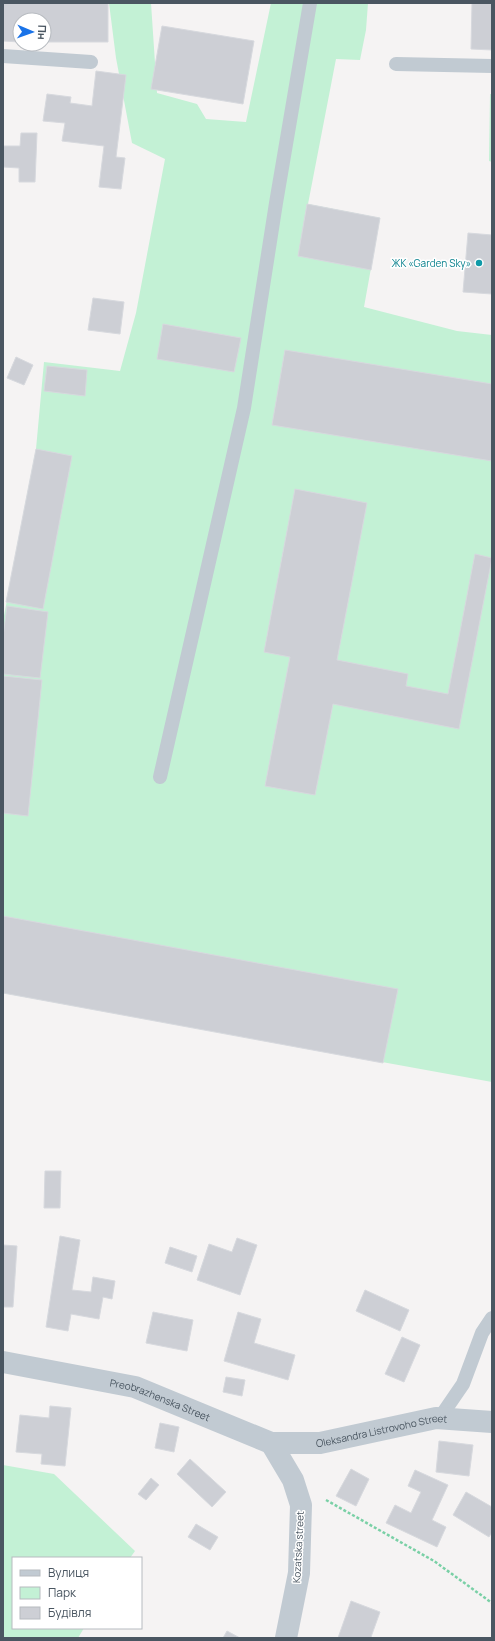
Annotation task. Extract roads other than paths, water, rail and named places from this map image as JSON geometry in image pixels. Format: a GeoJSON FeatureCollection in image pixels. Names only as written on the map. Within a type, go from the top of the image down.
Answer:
{"type":"FeatureCollection","features":[{"type":"Feature","properties":{"kind":"street","name":"Preobrazhenska Street"},"geometry":{"type":"LineString","coordinates":[[3,1362],[135,1387],[271,1443]]}},
{"type":"Feature","properties":{"kind":"street","name":"Oleksandra Listrovoho Street"},"geometry":{"type":"LineString","coordinates":[[271,1443],[320,1443],[439,1419],[492,1422]]}},
{"type":"Feature","properties":{"kind":"street","name":"Kozatska street"},"geometry":{"type":"LineString","coordinates":[[271,1443],[292,1480],[301,1506],[299,1573],[286,1638]]}},
{"type":"Feature","properties":{"kind":"lane"},"geometry":{"type":"LineString","coordinates":[[160,777],[244,408],[276,203],[310,3]]}},
{"type":"Feature","properties":{"kind":"lane"},"geometry":{"type":"LineString","coordinates":[[3,56],[91,62]]}},
{"type":"Feature","properties":{"kind":"lane"},"geometry":{"type":"LineString","coordinates":[[396,64],[492,66]]}},
{"type":"Feature","properties":{"kind":"lane"},"geometry":{"type":"LineString","coordinates":[[439,1419],[463,1384],[482,1333],[492,1318]]}},
{"type":"Feature","properties":{"kind":"place","name":"ЖК «Garden Sky»"},"geometry":{"type":"Point","coordinates":[479,263]}}]}
